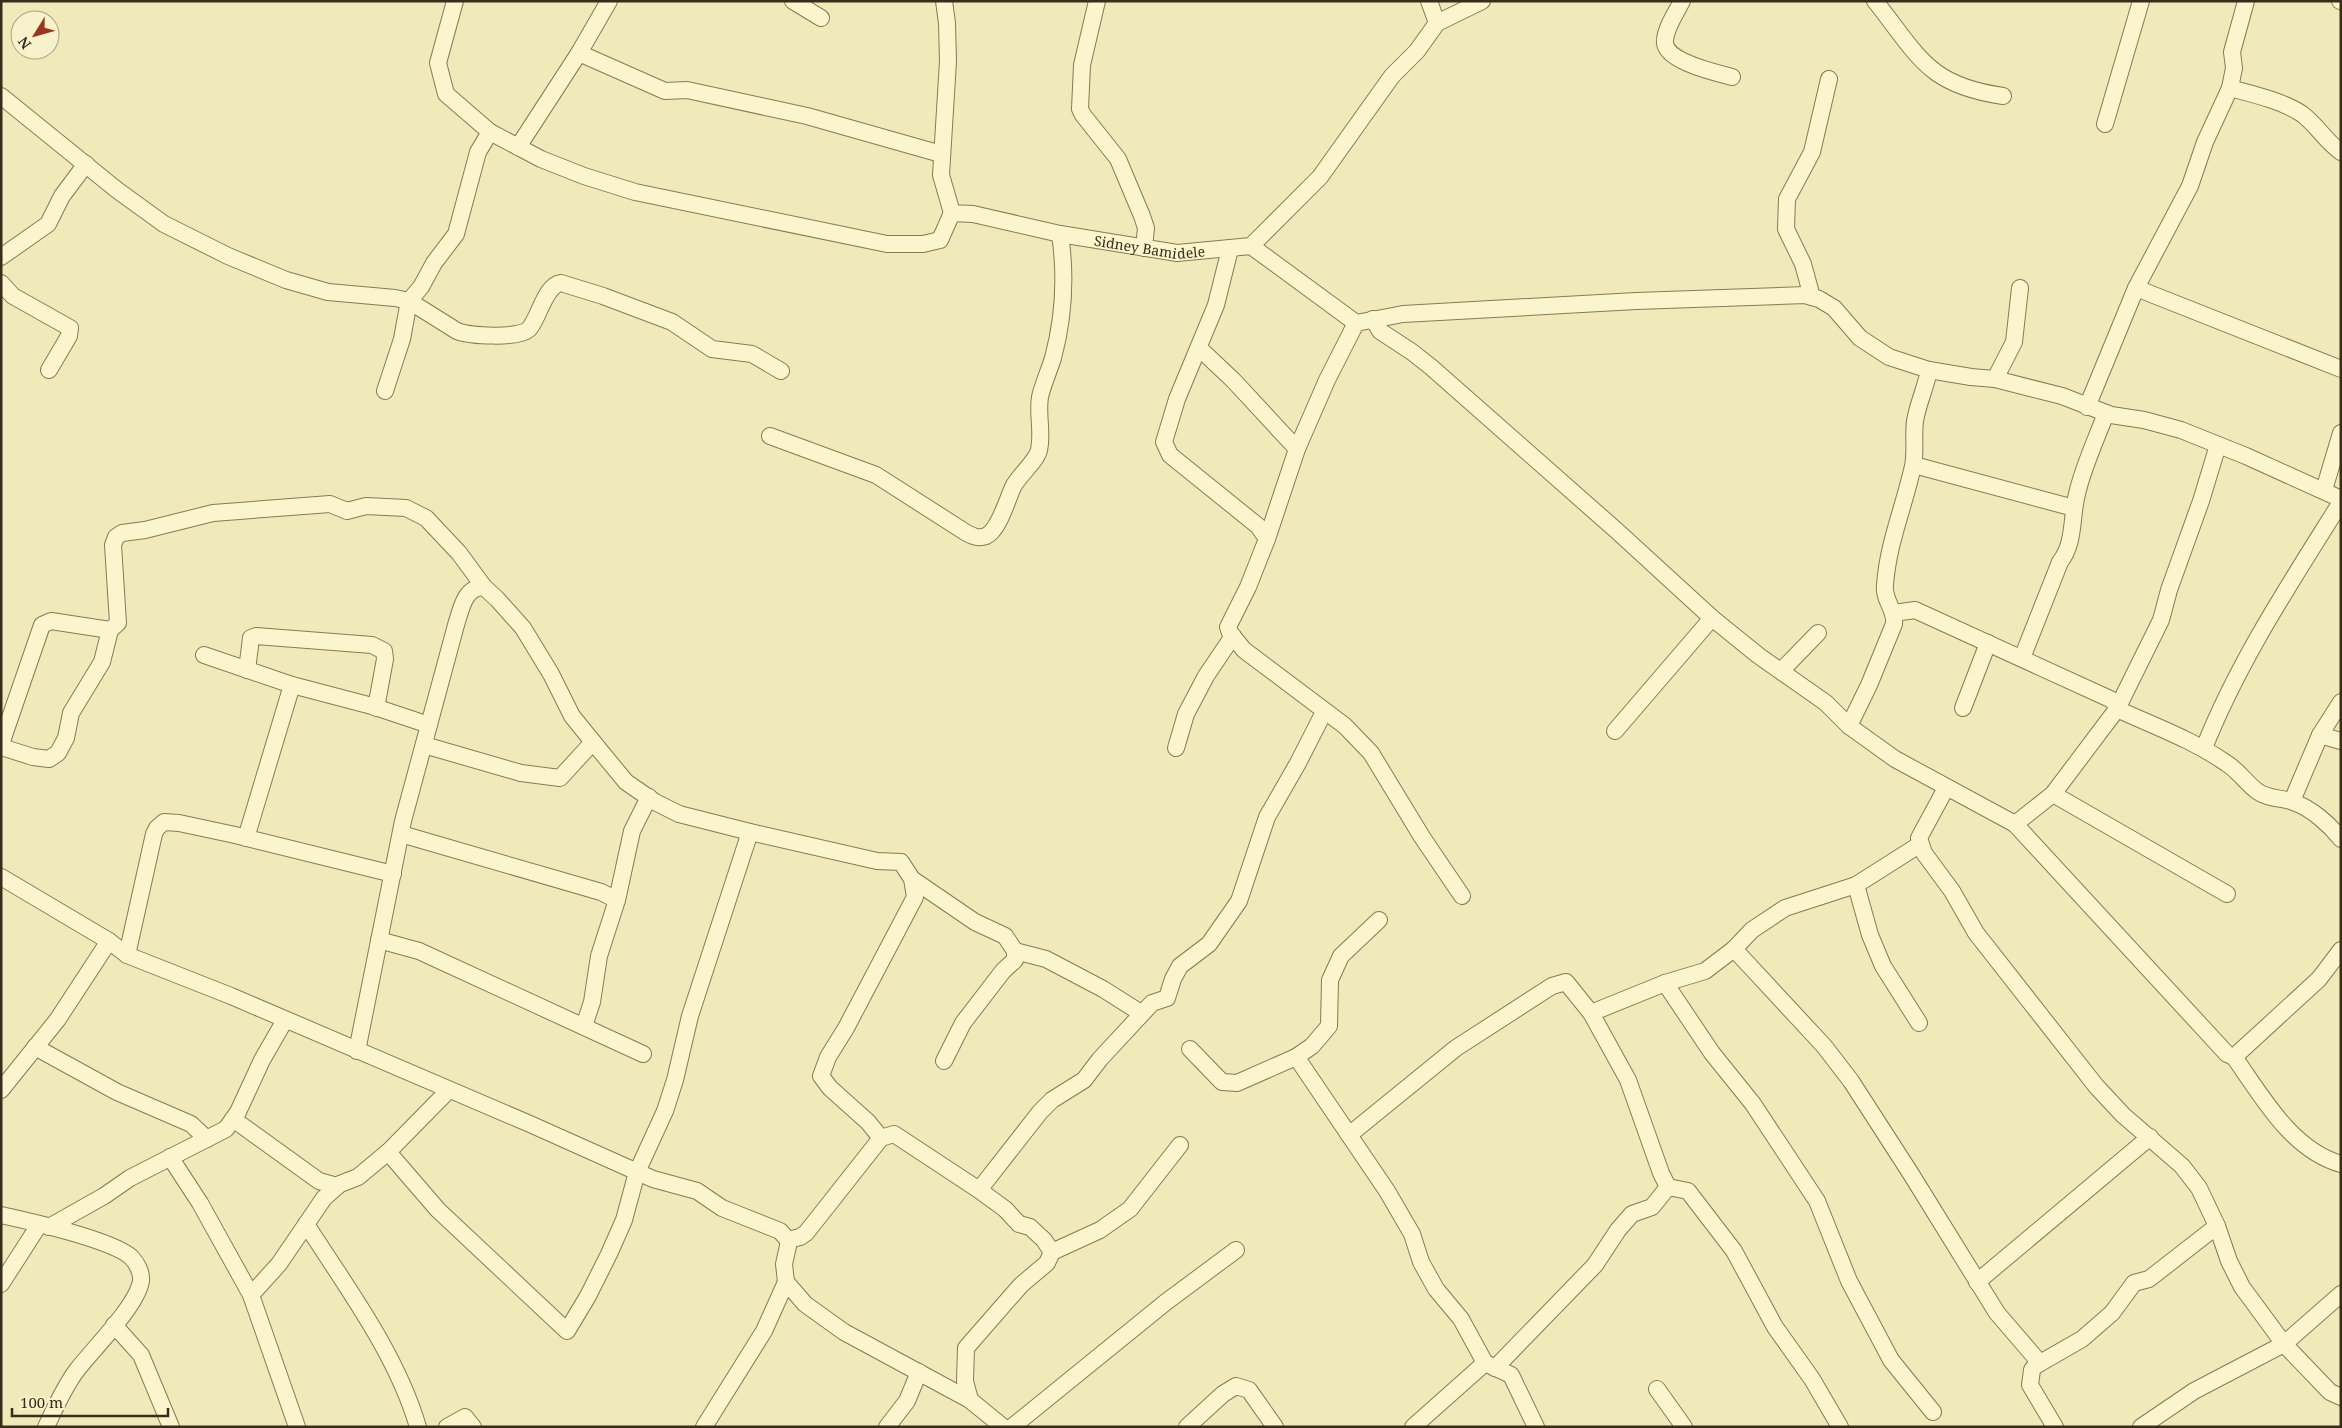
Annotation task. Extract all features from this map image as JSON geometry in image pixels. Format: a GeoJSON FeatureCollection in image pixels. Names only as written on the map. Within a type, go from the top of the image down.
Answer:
{"type":"FeatureCollection","features":[{"type":"Feature","properties":{"kind":"street"},"geometry":{"type":"LineString","coordinates":[[455,1],[438,63],[446,94],[490,132],[518,147],[584,176],[635,192],[888,244],[923,244],[940,240],[952,213],[941,175],[948,60],[947,23],[944,1]]}},
{"type":"Feature","properties":{"kind":"street"},"geometry":{"type":"LineString","coordinates":[[518,147],[579,53],[609,1]]}},
{"type":"Feature","properties":{"kind":"street"},"geometry":{"type":"LineString","coordinates":[[793,1],[821,18]]}},
{"type":"Feature","properties":{"kind":"street"},"geometry":{"type":"LineString","coordinates":[[1097,1],[1082,65],[1080,109],[1082,115],[1118,159],[1146,228],[1144,248]]}},
{"type":"Feature","properties":{"kind":"street"},"geometry":{"type":"LineString","coordinates":[[1429,1],[1437,23]]}},
{"type":"Feature","properties":{"kind":"street"},"geometry":{"type":"LineString","coordinates":[[1482,1],[1437,23],[1417,51],[1392,76],[1320,177],[1251,246],[1356,323],[1403,314],[1521,307],[1805,295],[1819,298],[1834,308],[1860,338],[1878,352],[1929,370],[1995,379],[2062,396],[2106,413],[2171,428],[2218,445],[2324,490],[2341,501],[2261,631],[2218,712],[2204,748]]}},
{"type":"Feature","properties":{"kind":"street"},"geometry":{"type":"LineString","coordinates":[[1682,1],[1664,40],[1666,48],[1673,56],[1684,62],[1732,77]]}},
{"type":"Feature","properties":{"kind":"street"},"geometry":{"type":"LineString","coordinates":[[1875,1],[1917,56],[1939,76],[1969,89],[2003,96]]}},
{"type":"Feature","properties":{"kind":"street"},"geometry":{"type":"LineString","coordinates":[[2105,124],[2141,1]]}},
{"type":"Feature","properties":{"kind":"street"},"geometry":{"type":"LineString","coordinates":[[2087,407],[2136,288],[2190,186],[2205,142],[2230,88],[2234,68],[2232,52],[2246,1]]}},
{"type":"Feature","properties":{"kind":"street"},"geometry":{"type":"LineString","coordinates":[[579,53],[665,91],[687,90],[807,116],[941,154]]}},
{"type":"Feature","properties":{"kind":"street"},"geometry":{"type":"LineString","coordinates":[[1812,297],[1803,264],[1786,229],[1786,199],[1812,152],[1828,79]]}},
{"type":"Feature","properties":{"kind":"street"},"geometry":{"type":"LineString","coordinates":[[2230,88],[2256,94],[2302,114],[2333,147],[2341,152]]}},
{"type":"Feature","properties":{"kind":"street"},"geometry":{"type":"LineString","coordinates":[[1,96],[164,224],[255,269],[286,280],[328,292],[409,301],[465,334],[518,335],[530,328],[551,289],[561,283],[655,315],[684,329],[712,349],[752,354],[781,370]]}},
{"type":"Feature","properties":{"kind":"street"},"geometry":{"type":"LineString","coordinates":[[385,391],[402,339],[409,301],[421,288],[434,263],[456,234],[478,152],[490,132]]}},
{"type":"Feature","properties":{"kind":"street"},"geometry":{"type":"LineString","coordinates":[[1,257],[48,224],[62,196],[86,164]]}},
{"type":"Feature","properties":{"kind":"street","name":"Sidney Bamidele"},"geometry":{"type":"LineString","coordinates":[[952,213],[973,214],[1060,234],[1177,253],[1251,246]]}},
{"type":"Feature","properties":{"kind":"street"},"geometry":{"type":"LineString","coordinates":[[770,436],[876,475],[965,532],[977,538],[987,536],[994,528],[1019,476],[1038,452],[1041,423],[1038,411],[1041,394],[1053,356],[1064,290],[1064,264],[1060,234]]}},
{"type":"Feature","properties":{"kind":"street"},"geometry":{"type":"LineString","coordinates":[[1230,249],[1216,305],[1167,429],[1164,442],[1167,451],[1266,529]]}},
{"type":"Feature","properties":{"kind":"street"},"geometry":{"type":"LineString","coordinates":[[1,283],[13,296],[70,328],[69,336],[49,370]]}},
{"type":"Feature","properties":{"kind":"street"},"geometry":{"type":"LineString","coordinates":[[1995,379],[2014,342],[2020,288]]}},
{"type":"Feature","properties":{"kind":"street"},"geometry":{"type":"LineString","coordinates":[[2136,288],[2341,369]]}},
{"type":"Feature","properties":{"kind":"street"},"geometry":{"type":"LineString","coordinates":[[1373,319],[1380,331],[1431,367],[1712,618],[1826,703],[1849,726],[1895,759],[2015,824],[2228,1054],[2234,1057],[2285,1127],[2323,1159],[2341,1164]]}},
{"type":"Feature","properties":{"kind":"street"},"geometry":{"type":"LineString","coordinates":[[1356,323],[1327,380],[1297,450],[1266,529],[1248,587],[1228,627],[1244,650],[1305,694],[1324,712],[1345,726],[1377,761],[1422,837],[1462,896]]}},
{"type":"Feature","properties":{"kind":"street"},"geometry":{"type":"LineString","coordinates":[[1199,348],[1233,380],[1297,450]]}},
{"type":"Feature","properties":{"kind":"street"},"geometry":{"type":"LineString","coordinates":[[1849,726],[1869,685],[1894,624],[1894,613],[1886,599],[1884,586],[1893,531],[1914,465],[1913,438],[1915,420],[1929,370]]}},
{"type":"Feature","properties":{"kind":"street"},"geometry":{"type":"LineString","coordinates":[[2022,658],[2060,562],[2065,555],[2071,534],[2077,494],[2106,413]]}},
{"type":"Feature","properties":{"kind":"street"},"geometry":{"type":"LineString","coordinates":[[2324,490],[2341,433]]}},
{"type":"Feature","properties":{"kind":"street"},"geometry":{"type":"LineString","coordinates":[[2015,824],[2053,794],[2118,707],[2161,620],[2169,590],[2201,501],[2218,445]]}},
{"type":"Feature","properties":{"kind":"street"},"geometry":{"type":"LineString","coordinates":[[1914,465],[2074,508]]}},
{"type":"Feature","properties":{"kind":"street"},"geometry":{"type":"LineString","coordinates":[[110,630],[51,620],[42,625],[1,746],[33,757],[49,759],[58,753],[66,738],[71,713],[102,662],[110,630],[118,623],[114,545],[116,537],[122,533],[145,530],[213,513],[330,504],[346,511],[366,506],[406,508],[426,518],[459,553],[477,584],[498,598],[523,628],[551,674],[572,716],[626,782],[679,814],[877,861],[901,862],[912,879],[975,922],[1005,936],[1015,951],[1015,960],[962,1023],[944,1061]]}},
{"type":"Feature","properties":{"kind":"street"},"geometry":{"type":"LineString","coordinates":[[357,1051],[401,834],[424,744],[456,624],[464,602],[477,584]]}},
{"type":"Feature","properties":{"kind":"street"},"geometry":{"type":"LineString","coordinates":[[1894,613],[1915,610],[2110,698],[2118,707],[2204,748],[2229,764],[2258,792],[2277,800],[2292,801],[2309,810],[2341,839]]}},
{"type":"Feature","properties":{"kind":"street"},"geometry":{"type":"LineString","coordinates":[[1615,731],[1712,618]]}},
{"type":"Feature","properties":{"kind":"street"},"geometry":{"type":"LineString","coordinates":[[1781,671],[1818,633]]}},
{"type":"Feature","properties":{"kind":"street"},"geometry":{"type":"LineString","coordinates":[[247,670],[249,643],[251,638],[256,636],[372,645],[384,651],[385,659],[376,708]]}},
{"type":"Feature","properties":{"kind":"street"},"geometry":{"type":"LineString","coordinates":[[1176,748],[1186,714],[1206,676],[1233,636]]}},
{"type":"Feature","properties":{"kind":"street"},"geometry":{"type":"LineString","coordinates":[[1963,708],[1988,643]]}},
{"type":"Feature","properties":{"kind":"street"},"geometry":{"type":"LineString","coordinates":[[204,655],[292,685],[429,725]]}},
{"type":"Feature","properties":{"kind":"street"},"geometry":{"type":"LineString","coordinates":[[246,838],[292,685]]}},
{"type":"Feature","properties":{"kind":"street"},"geometry":{"type":"LineString","coordinates":[[2292,801],[2320,734],[2341,702]]}},
{"type":"Feature","properties":{"kind":"street"},"geometry":{"type":"LineString","coordinates":[[979,1190],[1040,1112],[1052,1100],[1084,1080],[1141,1013],[1152,1003],[1167,998],[1172,979],[1180,966],[1209,944],[1239,901],[1267,817],[1324,712]]}},
{"type":"Feature","properties":{"kind":"street"},"geometry":{"type":"LineString","coordinates":[[2320,734],[2341,741]]}},
{"type":"Feature","properties":{"kind":"street"},"geometry":{"type":"LineString","coordinates":[[424,744],[521,773],[560,778],[593,742]]}},
{"type":"Feature","properties":{"kind":"street"},"geometry":{"type":"LineString","coordinates":[[1946,788],[1918,838],[1919,845],[1994,956],[2096,1086],[2123,1115],[2182,1166],[2199,1188],[2217,1226],[2229,1261],[2242,1287],[2284,1344],[2330,1392],[2341,1397]]}},
{"type":"Feature","properties":{"kind":"street"},"geometry":{"type":"LineString","coordinates":[[2053,794],[2227,894]]}},
{"type":"Feature","properties":{"kind":"street"},"geometry":{"type":"LineString","coordinates":[[584,1026],[592,1002],[599,956],[617,900],[632,832],[649,797]]}},
{"type":"Feature","properties":{"kind":"street"},"geometry":{"type":"LineString","coordinates":[[127,955],[157,828],[164,822],[179,822],[393,874]]}},
{"type":"Feature","properties":{"kind":"street"},"geometry":{"type":"LineString","coordinates":[[388,1152],[438,1210],[567,1331],[588,1296],[613,1246],[624,1220],[637,1172],[665,1111],[675,1080],[690,1016],[750,832]]}},
{"type":"Feature","properties":{"kind":"street"},"geometry":{"type":"LineString","coordinates":[[401,834],[601,892],[617,900]]}},
{"type":"Feature","properties":{"kind":"street"},"geometry":{"type":"LineString","coordinates":[[1591,1013],[1665,983],[1705,971],[1734,949],[1752,930],[1785,908],[1856,885],[1919,845]]}},
{"type":"Feature","properties":{"kind":"street"},"geometry":{"type":"LineString","coordinates":[[1,876],[109,941],[127,955],[285,1020],[637,1172],[654,1179],[697,1191],[722,1208],[780,1231],[788,1240],[784,1273],[786,1282],[805,1304],[844,1332],[919,1372],[959,1386],[970,1400],[1004,1427]]}},
{"type":"Feature","properties":{"kind":"street"},"geometry":{"type":"LineString","coordinates":[[881,1138],[868,1122],[830,1088],[821,1076],[828,1057],[846,1028],[915,897],[912,879]]}},
{"type":"Feature","properties":{"kind":"street"},"geometry":{"type":"LineString","coordinates":[[1856,885],[1870,935],[1883,966],[1919,1023]]}},
{"type":"Feature","properties":{"kind":"street"},"geometry":{"type":"LineString","coordinates":[[1190,1049],[1222,1082],[1236,1083],[1296,1057],[1312,1046],[1329,1026],[1330,980],[1341,956],[1379,920]]}},
{"type":"Feature","properties":{"kind":"street"},"geometry":{"type":"LineString","coordinates":[[379,940],[419,951],[643,1054]]}},
{"type":"Feature","properties":{"kind":"street"},"geometry":{"type":"LineString","coordinates":[[1,1090],[77,992],[109,941]]}},
{"type":"Feature","properties":{"kind":"street"},"geometry":{"type":"LineString","coordinates":[[1734,949],[1824,1046],[1851,1081],[1912,1174],[1997,1313],[2040,1363]]}},
{"type":"Feature","properties":{"kind":"street"},"geometry":{"type":"LineString","coordinates":[[2234,1057],[2319,979],[2341,950]]}},
{"type":"Feature","properties":{"kind":"street"},"geometry":{"type":"LineString","coordinates":[[1015,951],[1046,959],[1103,988],[1141,1013]]}},
{"type":"Feature","properties":{"kind":"street"},"geometry":{"type":"LineString","coordinates":[[1349,1135],[1456,1048],[1552,986],[1566,982],[1591,1013],[1628,1080],[1661,1173],[1668,1187]]}},
{"type":"Feature","properties":{"kind":"street"},"geometry":{"type":"LineString","coordinates":[[1665,983],[1712,1053],[1753,1104],[1817,1202],[1848,1281],[1892,1360],[1933,1412]]}},
{"type":"Feature","properties":{"kind":"street"},"geometry":{"type":"LineString","coordinates":[[1,1284],[44,1226],[73,1214],[130,1178],[202,1138],[226,1129],[285,1020]]}},
{"type":"Feature","properties":{"kind":"street"},"geometry":{"type":"LineString","coordinates":[[47,1032],[58,1061]]}},
{"type":"Feature","properties":{"kind":"street"},"geometry":{"type":"LineString","coordinates":[[35,1047],[117,1092],[180,1119],[202,1138]]}},
{"type":"Feature","properties":{"kind":"street"},"geometry":{"type":"LineString","coordinates":[[1296,1057],[1349,1135],[1408,1228],[1421,1262],[1436,1289],[1461,1319],[1490,1365],[1511,1375],[1536,1427]]}},
{"type":"Feature","properties":{"kind":"street"},"geometry":{"type":"LineString","coordinates":[[251,1295],[279,1264],[324,1198],[337,1186],[358,1177],[388,1152],[449,1090]]}},
{"type":"Feature","properties":{"kind":"street"},"geometry":{"type":"LineString","coordinates":[[233,1119],[319,1181],[337,1186]]}},
{"type":"Feature","properties":{"kind":"street"},"geometry":{"type":"LineString","coordinates":[[788,1240],[800,1237],[814,1224],[881,1138],[888,1135],[898,1136],[979,1190],[1005,1209],[1020,1224],[1030,1227],[1044,1240],[1052,1252]]}},
{"type":"Feature","properties":{"kind":"street"},"geometry":{"type":"LineString","coordinates":[[1977,1282],[2150,1137]]}},
{"type":"Feature","properties":{"kind":"street"},"geometry":{"type":"LineString","coordinates":[[959,1386],[966,1348],[1021,1285],[1047,1263],[1052,1252],[1100,1230],[1130,1210],[1180,1145]]}},
{"type":"Feature","properties":{"kind":"street"},"geometry":{"type":"LineString","coordinates":[[170,1157],[200,1203],[251,1295],[297,1427]]}},
{"type":"Feature","properties":{"kind":"street"},"geometry":{"type":"LineString","coordinates":[[319,1181],[324,1198]]}},
{"type":"Feature","properties":{"kind":"street"},"geometry":{"type":"LineString","coordinates":[[1413,1427],[1490,1365],[1595,1265],[1618,1230],[1632,1214],[1652,1207],[1668,1187]]}},
{"type":"Feature","properties":{"kind":"street"},"geometry":{"type":"LineString","coordinates":[[1668,1187],[1688,1191],[1734,1252],[1776,1327],[1812,1379],[1840,1427]]}},
{"type":"Feature","properties":{"kind":"street"},"geometry":{"type":"LineString","coordinates":[[73,1214],[75,1234]]}},
{"type":"Feature","properties":{"kind":"street"},"geometry":{"type":"LineString","coordinates":[[1,1215],[75,1234],[120,1250],[137,1264],[141,1281],[125,1312],[76,1372],[46,1427]]}},
{"type":"Feature","properties":{"kind":"street"},"geometry":{"type":"LineString","coordinates":[[306,1224],[386,1353],[402,1382],[418,1427]]}},
{"type":"Feature","properties":{"kind":"street"},"geometry":{"type":"LineString","coordinates":[[2055,1427],[2030,1386],[2032,1370],[2040,1363],[2082,1339],[2112,1313],[2134,1284],[2149,1279],[2217,1226]]}},
{"type":"Feature","properties":{"kind":"street"},"geometry":{"type":"LineString","coordinates":[[1012,1427],[1166,1302],[1236,1250]]}},
{"type":"Feature","properties":{"kind":"street"},"geometry":{"type":"LineString","coordinates":[[704,1427],[764,1331],[786,1282]]}},
{"type":"Feature","properties":{"kind":"street"},"geometry":{"type":"LineString","coordinates":[[2141,1427],[2194,1392],[2284,1344],[2341,1294]]}},
{"type":"Feature","properties":{"kind":"street"},"geometry":{"type":"LineString","coordinates":[[114,1325],[141,1355],[171,1427]]}},
{"type":"Feature","properties":{"kind":"street"},"geometry":{"type":"LineString","coordinates":[[887,1427],[907,1401],[919,1372]]}},
{"type":"Feature","properties":{"kind":"street"},"geometry":{"type":"LineString","coordinates":[[1187,1427],[1223,1394],[1236,1386],[1250,1390],[1274,1427]]}},
{"type":"Feature","properties":{"kind":"street"},"geometry":{"type":"LineString","coordinates":[[1657,1389],[1684,1427]]}},
{"type":"Feature","properties":{"kind":"street"},"geometry":{"type":"LineString","coordinates":[[447,1427],[465,1418],[474,1427]]}}]}
